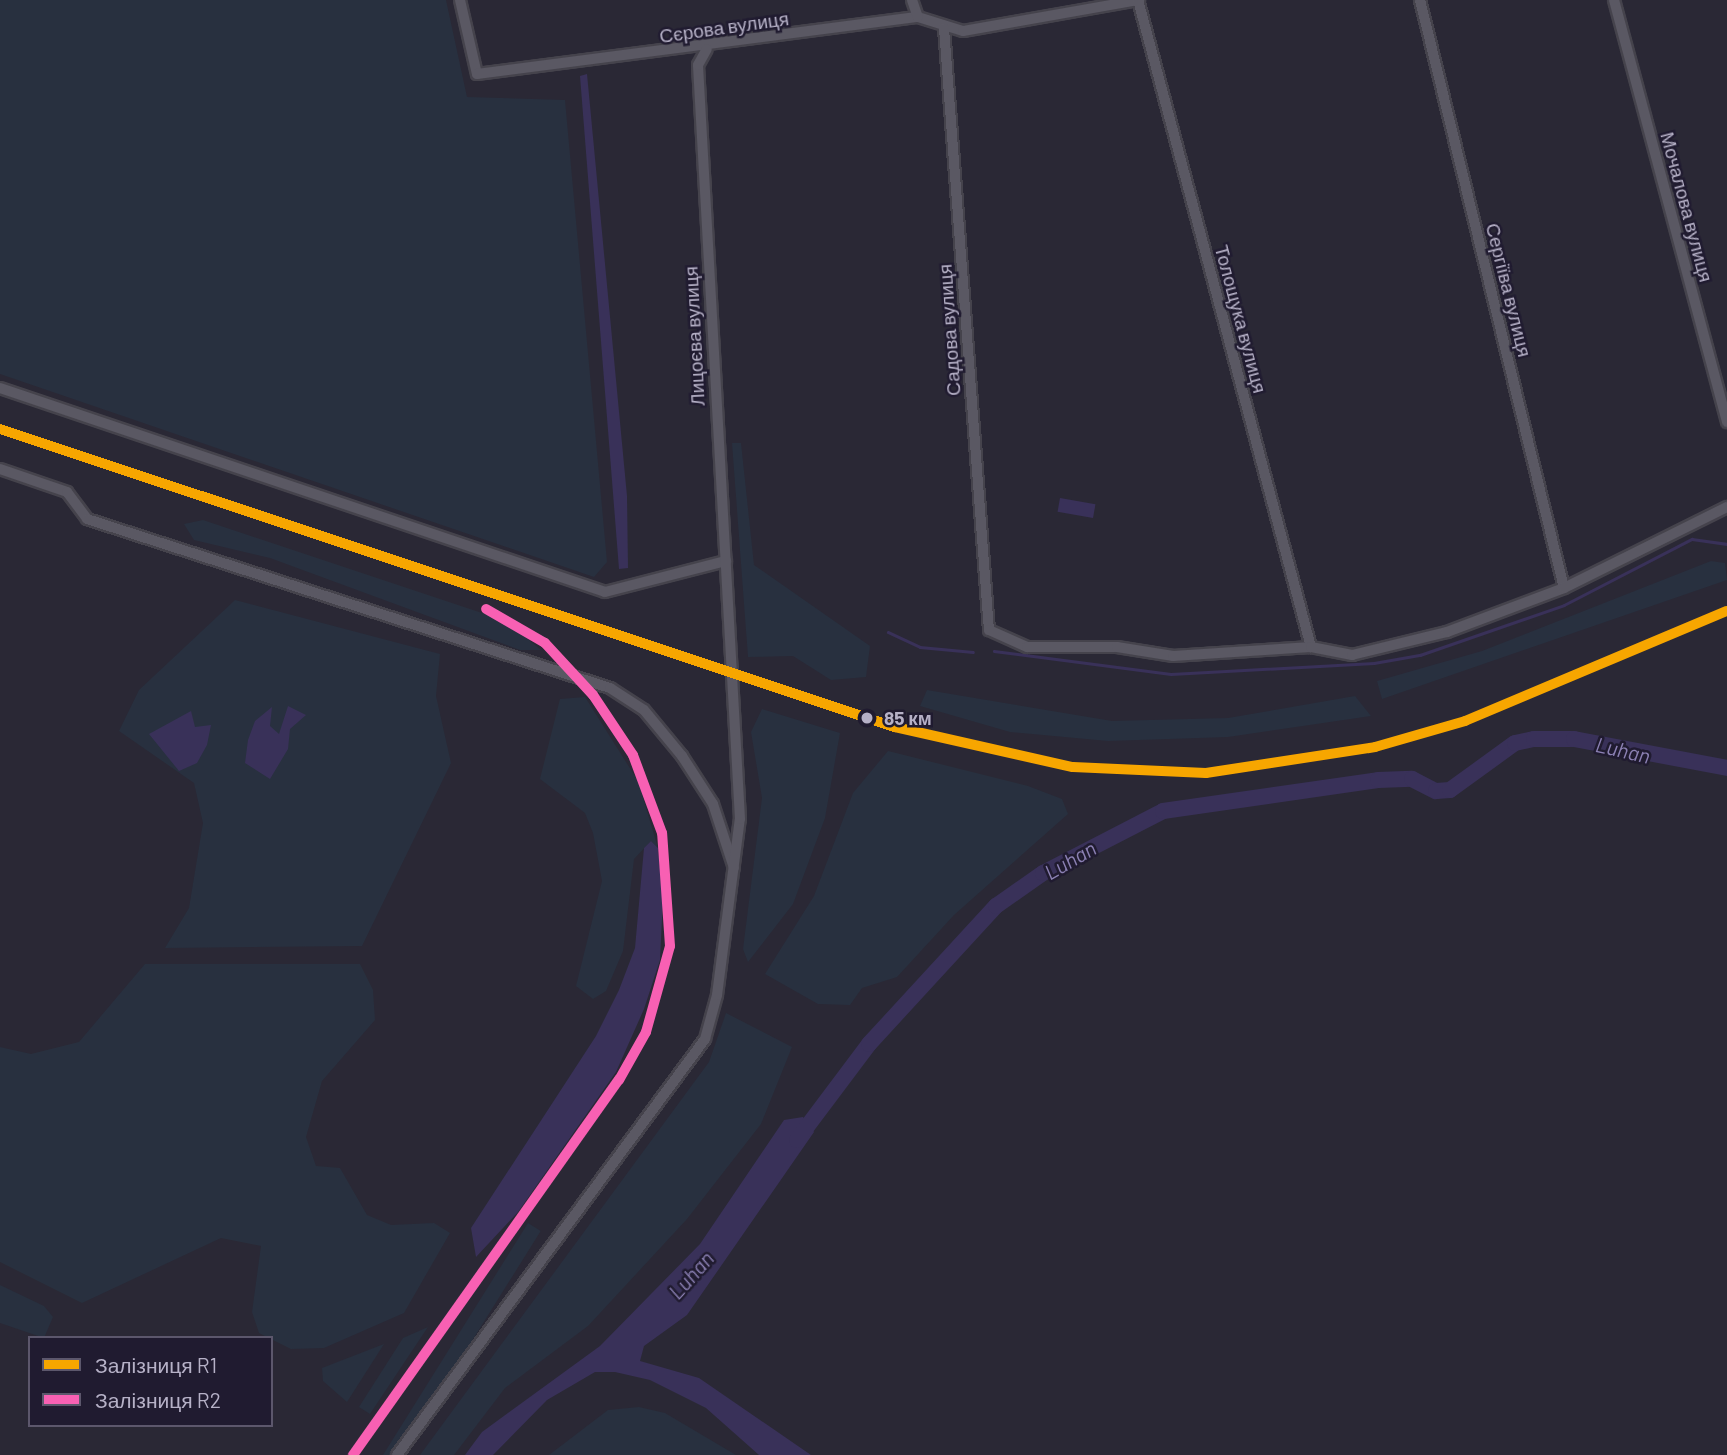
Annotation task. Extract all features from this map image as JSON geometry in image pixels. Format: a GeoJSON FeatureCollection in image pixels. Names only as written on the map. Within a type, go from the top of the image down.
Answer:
{"type":"FeatureCollection","features":[{"type":"Feature","properties":{"kind":"street","name":"Сєрова вулиця"},"geometry":{"type":"LineString","coordinates":[[460,0],[477,74],[707,49],[918,17]]}},
{"type":"Feature","properties":{"kind":"street"},"geometry":{"type":"LineString","coordinates":[[912,0],[918,17],[944,28],[963,31],[1138,0]]}},
{"type":"Feature","properties":{"kind":"street","name":"Толощука вулиця"},"geometry":{"type":"LineString","coordinates":[[1138,0],[1311,648]]}},
{"type":"Feature","properties":{"kind":"street","name":"Сергіїва вулиця"},"geometry":{"type":"LineString","coordinates":[[1420,0],[1564,588]]}},
{"type":"Feature","properties":{"kind":"street","name":"Мочалова вулиця"},"geometry":{"type":"LineString","coordinates":[[1614,0],[1727,422]]}},
{"type":"Feature","properties":{"kind":"street","name":"Садова вулиця"},"geometry":{"type":"LineString","coordinates":[[944,28],[989,630],[1027,647],[1116,647],[1173,656],[1311,648]]}},
{"type":"Feature","properties":{"kind":"street","name":"Лицоєва вулиця"},"geometry":{"type":"LineString","coordinates":[[397,1455],[705,1039],[736,872],[740,819],[698,65],[707,49]]}},
{"type":"Feature","properties":{"kind":"street"},"geometry":{"type":"LineString","coordinates":[[0,388],[605,592],[726,561]]}},
{"type":"Feature","properties":{"kind":"street"},"geometry":{"type":"LineString","coordinates":[[0,469],[67,492],[87,519],[610,688],[644,710],[682,756],[713,804],[736,872]]}},
{"type":"Feature","properties":{"kind":"street"},"geometry":{"type":"LineString","coordinates":[[1311,648],[1366,652],[1447,632],[1564,588],[1727,507]]}},
{"type":"Feature","properties":{"kind":"shaded area"},"geometry":{"type":"Polygon","coordinates":[[[0,0],[446,0],[467,97],[565,100],[607,562],[594,577],[0,374],[0,0]]]}},
{"type":"Feature","properties":{"kind":"shaded area"},"geometry":{"type":"Polygon","coordinates":[[[732,443],[741,443],[754,565],[870,646],[866,677],[831,680],[793,656],[748,657],[732,443]]]}},
{"type":"Feature","properties":{"kind":"shaded area"},"geometry":{"type":"Polygon","coordinates":[[[203,520],[506,621],[541,650],[520,650],[270,558],[194,540],[184,524],[203,520]]]}},
{"type":"Feature","properties":{"kind":"shaded area"},"geometry":{"type":"Polygon","coordinates":[[[1711,561],[1725,563],[1727,580],[1382,699],[1377,681],[1482,651],[1711,561]]]}},
{"type":"Feature","properties":{"kind":"shaded area"},"geometry":{"type":"Polygon","coordinates":[[[235,600],[440,654],[436,696],[451,763],[362,946],[165,948],[189,908],[203,823],[194,783],[119,731],[139,690],[235,600]]]}},
{"type":"Feature","properties":{"kind":"shaded area"},"geometry":{"type":"Polygon","coordinates":[[[927,690],[1112,721],[1228,718],[1355,696],[1371,716],[1228,737],[1108,741],[1010,732],[920,706],[927,690]]]}},
{"type":"Feature","properties":{"kind":"shaded area"},"geometry":{"type":"Polygon","coordinates":[[[585,697],[638,781],[658,848],[651,841],[634,859],[623,951],[606,991],[593,999],[576,986],[602,881],[593,833],[585,813],[540,779],[560,699],[585,697]]]}},
{"type":"Feature","properties":{"kind":"shaded area"},"geometry":{"type":"Polygon","coordinates":[[[762,709],[840,733],[825,818],[793,904],[748,962],[743,949],[762,798],[751,732],[762,709]]]}},
{"type":"Feature","properties":{"kind":"shaded area"},"geometry":{"type":"Polygon","coordinates":[[[888,751],[1028,786],[1062,799],[1068,814],[954,915],[897,977],[862,988],[850,1005],[818,1004],[765,974],[814,896],[853,793],[888,751]]]}},
{"type":"Feature","properties":{"kind":"shaded area"},"geometry":{"type":"Polygon","coordinates":[[[145,964],[360,964],[373,990],[375,1020],[322,1081],[306,1137],[316,1166],[340,1168],[367,1215],[391,1225],[434,1223],[450,1233],[404,1313],[324,1348],[291,1349],[273,1340],[273,1336],[259,1333],[252,1312],[261,1246],[221,1238],[82,1303],[0,1262],[0,1047],[31,1054],[79,1042],[145,964]]]}},
{"type":"Feature","properties":{"kind":"shaded area"},"geometry":{"type":"Polygon","coordinates":[[[726,1013],[792,1047],[761,1124],[687,1219],[588,1326],[505,1388],[454,1455],[420,1455],[709,1062],[726,1013]]]}},
{"type":"Feature","properties":{"kind":"shaded area"},"geometry":{"type":"Polygon","coordinates":[[[528,1223],[541,1231],[401,1455],[383,1455],[528,1223]]]}},
{"type":"Feature","properties":{"kind":"shaded area"},"geometry":{"type":"Polygon","coordinates":[[[0,1285],[44,1306],[53,1317],[45,1336],[0,1323],[0,1285]]]}},
{"type":"Feature","properties":{"kind":"shaded area"},"geometry":{"type":"Polygon","coordinates":[[[428,1327],[370,1414],[359,1407],[403,1338],[428,1327]]]}},
{"type":"Feature","properties":{"kind":"shaded area"},"geometry":{"type":"Polygon","coordinates":[[[384,1344],[347,1402],[323,1381],[322,1368],[384,1344]]]}},
{"type":"Feature","properties":{"kind":"shaded area"},"geometry":{"type":"Polygon","coordinates":[[[639,1407],[665,1413],[736,1455],[549,1455],[608,1410],[639,1407]]]}},
{"type":"Feature","properties":{"kind":"water"},"geometry":{"type":"Polygon","coordinates":[[[587,74],[627,496],[628,568],[619,569],[580,76],[587,74]]]}},
{"type":"Feature","properties":{"kind":"water"},"geometry":{"type":"Polygon","coordinates":[[[1060,498],[1095,504],[1093,518],[1058,512],[1060,498]]]}},
{"type":"Feature","properties":{"kind":"water"},"geometry":{"type":"Polygon","coordinates":[[[288,706],[306,715],[290,729],[288,749],[270,779],[245,763],[248,740],[255,721],[272,707],[270,726],[279,734],[288,706]]]}},
{"type":"Feature","properties":{"kind":"water"},"geometry":{"type":"Polygon","coordinates":[[[191,711],[195,727],[211,725],[207,745],[197,763],[179,771],[149,734],[191,711]]]}},
{"type":"Feature","properties":{"kind":"water"},"geometry":{"type":"Polygon","coordinates":[[[651,841],[658,848],[663,897],[660,960],[644,1009],[616,1072],[518,1212],[476,1257],[471,1228],[596,1036],[619,990],[635,948],[644,848],[651,841]]]}},
{"type":"Feature","properties":{"kind":"water"},"geometry":{"type":"Polygon","coordinates":[[[803,1117],[814,1132],[687,1315],[644,1346],[640,1361],[699,1378],[811,1455],[759,1455],[706,1408],[650,1380],[615,1372],[595,1372],[547,1400],[493,1455],[465,1455],[482,1432],[600,1346],[700,1244],[784,1120],[803,1117]]]}},
{"type":"Feature","properties":{"kind":"waterway"},"geometry":{"type":"LineString","coordinates":[[994,651],[1171,674],[1374,663],[1420,655],[1564,605],[1692,539],[1727,544]]}},
{"type":"Feature","properties":{"kind":"waterway"},"geometry":{"type":"LineString","coordinates":[[888,632],[920,647],[973,652]]}},
{"type":"Feature","properties":{"kind":"waterway","name":"Luhan"},"geometry":{"type":"LineString","coordinates":[[797,1140],[869,1044],[996,906],[1043,873],[1163,811],[1378,780],[1412,779],[1436,791],[1450,790],[1515,743],[1534,739],[1574,739],[1727,768]]}},
{"type":"Feature","properties":{"kind":"rail line","name":"R1"},"geometry":{"type":"LineString","coordinates":[[0,429],[895,727],[1073,767],[1206,773],[1375,747],[1465,721],[1727,611]]}},
{"type":"Feature","properties":{"kind":"rail line","name":"R2"},"geometry":{"type":"LineString","coordinates":[[353,1455],[619,1080],[646,1032],[670,946],[662,833],[633,755],[593,695],[545,643],[486,609]]}},
{"type":"Feature","properties":{"kind":"place","name":"85 км"},"geometry":{"type":"Point","coordinates":[867,718]}}]}
